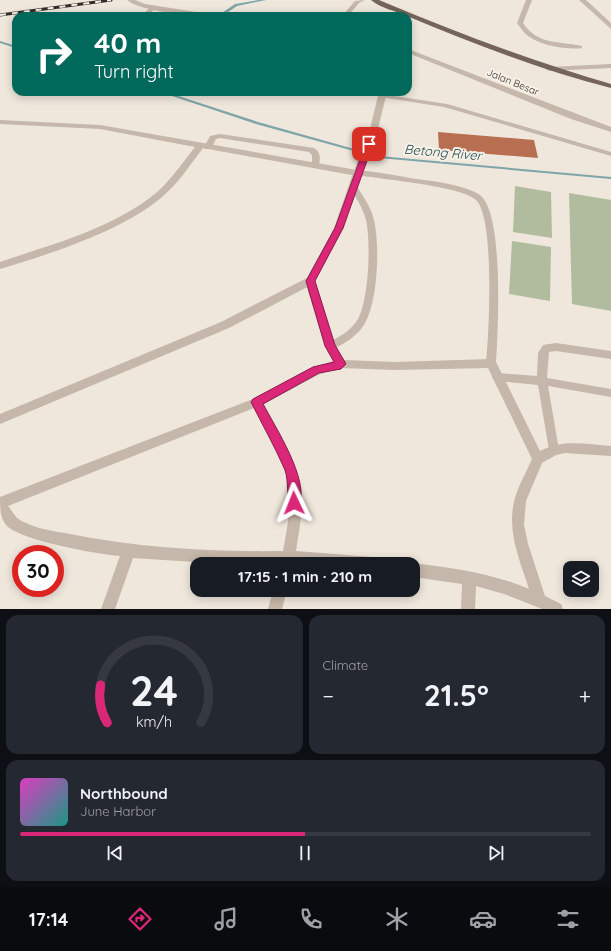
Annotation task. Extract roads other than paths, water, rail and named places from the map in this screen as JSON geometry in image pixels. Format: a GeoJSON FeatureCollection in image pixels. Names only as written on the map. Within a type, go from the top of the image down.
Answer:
{"type":"FeatureCollection","features":[{"type":"Feature","properties":{"kind":"main road"},"geometry":{"type":"LineString","coordinates":[[374,0],[402,12]]}},
{"type":"Feature","properties":{"kind":"main road"},"geometry":{"type":"LineString","coordinates":[[412,16],[489,48],[549,69],[611,86]]}},
{"type":"Feature","properties":{"kind":"street"},"geometry":{"type":"LineString","coordinates":[[130,0],[175,12]]}},
{"type":"Feature","properties":{"kind":"street"},"geometry":{"type":"LineString","coordinates":[[348,12],[357,2],[362,0]]}},
{"type":"Feature","properties":{"kind":"street"},"geometry":{"type":"LineString","coordinates":[[582,0],[611,28]]}},
{"type":"Feature","properties":{"kind":"street","name":"Jalan Besar"},"geometry":{"type":"LineString","coordinates":[[412,53],[560,112],[611,130]]}},
{"type":"Feature","properties":{"kind":"street"},"geometry":{"type":"LineString","coordinates":[[549,69],[611,66]]}},
{"type":"Feature","properties":{"kind":"street"},"geometry":{"type":"LineString","coordinates":[[0,419],[226,325],[310,281],[339,228],[373,133],[382,96]]}},
{"type":"Feature","properties":{"kind":"street"},"geometry":{"type":"LineString","coordinates":[[0,122],[100,127],[315,165],[359,170]]}},
{"type":"Feature","properties":{"kind":"street"},"geometry":{"type":"LineString","coordinates":[[0,266],[71,241],[141,207],[159,195],[204,146]]}},
{"type":"Feature","properties":{"kind":"street"},"geometry":{"type":"LineString","coordinates":[[310,281],[330,346],[341,364]]}},
{"type":"Feature","properties":{"kind":"street"},"geometry":{"type":"LineString","coordinates":[[216,557],[129,552],[46,536],[12,522],[0,504],[257,402],[317,370],[341,364],[395,366],[491,363],[538,459]]}},
{"type":"Feature","properties":{"kind":"street"},"geometry":{"type":"LineString","coordinates":[[257,402],[282,452],[294,485],[294,503],[287,557]]}},
{"type":"Feature","properties":{"kind":"street"},"geometry":{"type":"LineString","coordinates":[[539,599],[521,544],[518,525],[520,501],[538,459],[554,450],[589,448],[611,451]]}},
{"type":"Feature","properties":{"kind":"street"},"geometry":{"type":"LineString","coordinates":[[108,609],[129,552]]}},
{"type":"Feature","properties":{"kind":"street"},"geometry":{"type":"LineString","coordinates":[[420,571],[469,578],[512,589],[539,599],[556,609]]}},
{"type":"Feature","properties":{"kind":"street"},"geometry":{"type":"LineString","coordinates":[[468,609],[469,578]]}},
{"type":"Feature","properties":{"kind":"street"},"geometry":{"type":"LineString","coordinates":[[275,609],[278,597]]}},
{"type":"Feature","properties":{"kind":"lane"},"geometry":{"type":"LineString","coordinates":[[529,0],[520,23],[523,30],[545,43],[580,47]]}},
{"type":"Feature","properties":{"kind":"lane"},"geometry":{"type":"LineString","coordinates":[[148,12],[154,7]]}},
{"type":"Feature","properties":{"kind":"lane"},"geometry":{"type":"LineString","coordinates":[[394,96],[445,105],[611,154]]}},
{"type":"Feature","properties":{"kind":"lane"},"geometry":{"type":"LineString","coordinates":[[204,146],[213,138],[220,136],[311,150],[315,152],[316,155],[315,165]]}},
{"type":"Feature","properties":{"kind":"lane"},"geometry":{"type":"LineString","coordinates":[[359,170],[457,188],[475,196],[485,205],[488,220],[493,275],[491,363]]}},
{"type":"Feature","properties":{"kind":"lane"},"geometry":{"type":"LineString","coordinates":[[330,346],[347,338],[362,322],[370,299],[371,225],[362,200],[353,187]]}},
{"type":"Feature","properties":{"kind":"lane"},"geometry":{"type":"LineString","coordinates":[[554,450],[542,381],[544,353],[546,348],[556,347],[611,355]]}},
{"type":"Feature","properties":{"kind":"lane"},"geometry":{"type":"LineString","coordinates":[[497,377],[542,381],[611,393]]}},
{"type":"Feature","properties":{"kind":"waterway"},"geometry":{"type":"LineString","coordinates":[[226,12],[236,5],[264,0]]}},
{"type":"Feature","properties":{"kind":"waterway","name":"Betong River"},"geometry":{"type":"LineString","coordinates":[[0,42],[12,46]]}},
{"type":"Feature","properties":{"kind":"waterway","name":"Betong River"},"geometry":{"type":"LineString","coordinates":[[174,96],[257,123],[379,157],[611,178]]}},
{"type":"Feature","properties":{"kind":"railway"},"geometry":{"type":"LineString","coordinates":[[22,12],[111,0]]}},
{"type":"Feature","properties":{"kind":"railway"},"geometry":{"type":"LineString","coordinates":[[0,15],[12,13]]}}]}
